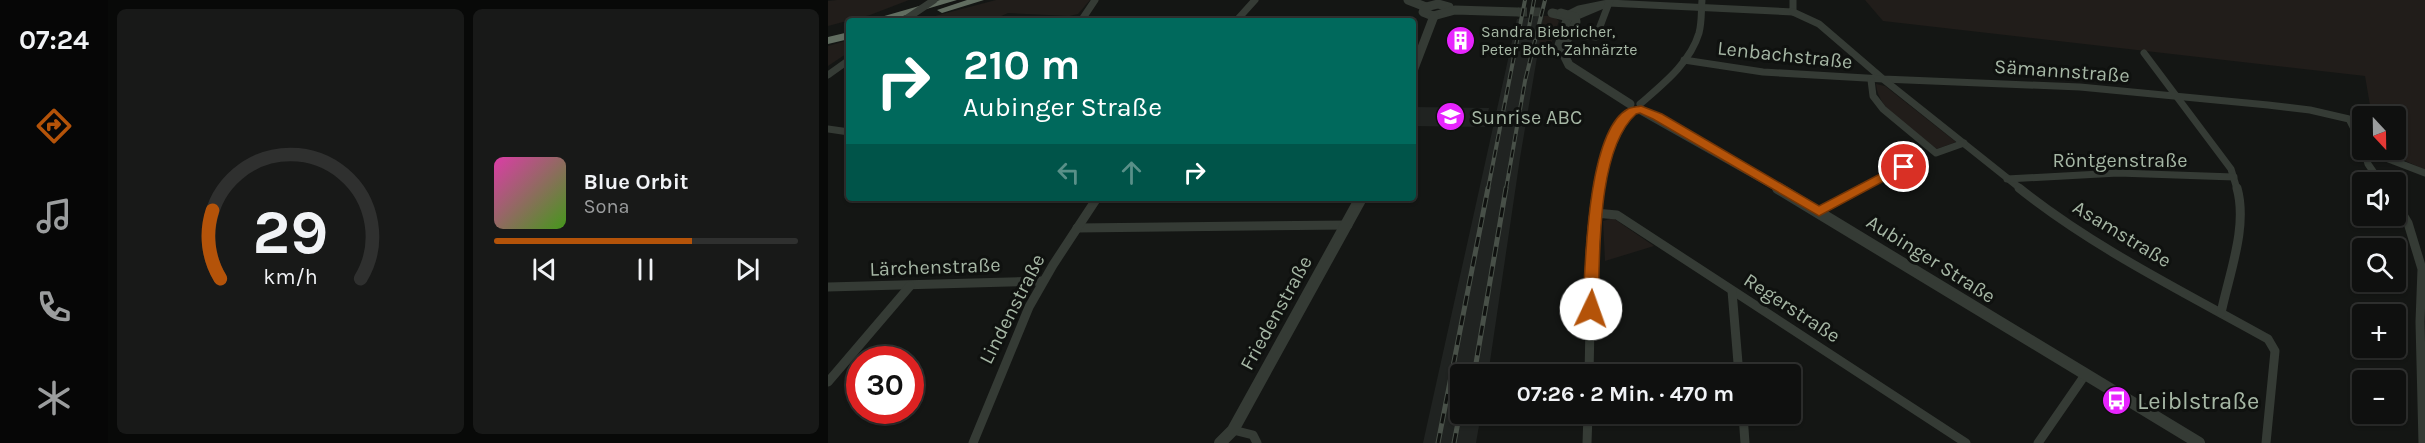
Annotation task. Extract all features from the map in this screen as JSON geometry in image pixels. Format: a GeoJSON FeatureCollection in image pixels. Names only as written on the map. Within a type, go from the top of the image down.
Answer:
{"type":"FeatureCollection","features":[{"type":"Feature","properties":{"kind":"highway"},"geometry":{"type":"LineString","coordinates":[[884,18],[952,0]]}},
{"type":"Feature","properties":{"kind":"highway"},"geometry":{"type":"LineString","coordinates":[[913,18],[979,0]]}},
{"type":"Feature","properties":{"kind":"highway"},"geometry":{"type":"LineString","coordinates":[[828,33],[846,29]]}},
{"type":"Feature","properties":{"kind":"highway"},"geometry":{"type":"LineString","coordinates":[[828,41],[846,36]]}},
{"type":"Feature","properties":{"kind":"street"},"geometry":{"type":"LineString","coordinates":[[906,18],[933,0]]}},
{"type":"Feature","properties":{"kind":"street"},"geometry":{"type":"LineString","coordinates":[[1083,18],[1095,0]]}},
{"type":"Feature","properties":{"kind":"street"},"geometry":{"type":"LineString","coordinates":[[1239,18],[1255,0]]}},
{"type":"Feature","properties":{"kind":"street"},"geometry":{"type":"LineString","coordinates":[[1408,0],[1426,7],[1444,5],[1449,7],[1449,11]]}},
{"type":"Feature","properties":{"kind":"street"},"geometry":{"type":"LineString","coordinates":[[1589,364],[1595,213],[1601,171],[1623,119],[1684,60],[1699,33],[1702,0]]}},
{"type":"Feature","properties":{"kind":"street"},"geometry":{"type":"LineString","coordinates":[[1793,0],[1793,12]]}},
{"type":"Feature","properties":{"kind":"street"},"geometry":{"type":"LineString","coordinates":[[1570,34],[1596,37],[1609,2]]}},
{"type":"Feature","properties":{"kind":"street"},"geometry":{"type":"LineString","coordinates":[[1549,13],[1569,15],[1609,2],[1793,12],[1819,24],[1883,79]]}},
{"type":"Feature","properties":{"kind":"street"},"geometry":{"type":"LineString","coordinates":[[1426,7],[1423,12],[1434,16],[1449,11],[1518,12]]}},
{"type":"Feature","properties":{"kind":"street"},"geometry":{"type":"LineString","coordinates":[[1561,52],[1576,21],[1569,15]]}},
{"type":"Feature","properties":{"kind":"street"},"geometry":{"type":"LineString","coordinates":[[1561,52],[1558,45],[1569,15]]}},
{"type":"Feature","properties":{"kind":"street"},"geometry":{"type":"LineString","coordinates":[[1416,63],[1434,16]]}},
{"type":"Feature","properties":{"kind":"street","name":"Aubinger Straße"},"geometry":{"type":"LineString","coordinates":[[1561,52],[1569,65],[1636,107],[1819,211],[2199,443]]}},
{"type":"Feature","properties":{"kind":"street"},"geometry":{"type":"LineString","coordinates":[[2144,53],[2174,96],[2207,135],[2231,169],[2234,177],[2241,203],[2239,229],[2221,313]]}},
{"type":"Feature","properties":{"kind":"street","name":"Lenbachstraße"},"geometry":{"type":"LineString","coordinates":[[1684,60],[1764,72],[1883,79]]}},
{"type":"Feature","properties":{"kind":"street"},"geometry":{"type":"LineString","coordinates":[[828,75],[846,62]]}},
{"type":"Feature","properties":{"kind":"street","name":"Sämannstraße"},"geometry":{"type":"LineString","coordinates":[[1883,79],[2039,84],[2174,96],[2300,109],[2349,119],[2352,125]]}},
{"type":"Feature","properties":{"kind":"street","name":"Asamstraße"},"geometry":{"type":"LineString","coordinates":[[1883,79],[2039,204],[2121,256],[2268,339],[2275,351],[2266,443]]}},
{"type":"Feature","properties":{"kind":"street"},"geometry":{"type":"LineString","coordinates":[[1871,80],[1873,96],[1883,109],[1936,153],[1964,143]]}},
{"type":"Feature","properties":{"kind":"street"},"geometry":{"type":"LineString","coordinates":[[828,129],[846,132]]}},
{"type":"Feature","properties":{"kind":"street"},"geometry":{"type":"LineString","coordinates":[[1819,211],[1921,159]]}},
{"type":"Feature","properties":{"kind":"street"},"geometry":{"type":"LineString","coordinates":[[2391,160],[2425,173]]}},
{"type":"Feature","properties":{"kind":"street","name":"Röntgenstraße"},"geometry":{"type":"LineString","coordinates":[[2007,179],[2118,173],[2234,177]]}},
{"type":"Feature","properties":{"kind":"street","name":"Lindenstraße"},"geometry":{"type":"LineString","coordinates":[[973,443],[1003,364],[1043,281],[1095,201]]}},
{"type":"Feature","properties":{"kind":"street","name":"Friedenstraße"},"geometry":{"type":"LineString","coordinates":[[1220,443],[1233,430],[1348,225],[1359,201]]}},
{"type":"Feature","properties":{"kind":"street","name":"Regerstraße"},"geometry":{"type":"LineString","coordinates":[[1595,213],[1617,214],[1966,443]]}},
{"type":"Feature","properties":{"kind":"street"},"geometry":{"type":"LineString","coordinates":[[2406,220],[2422,268],[2423,443]]}},
{"type":"Feature","properties":{"kind":"street"},"geometry":{"type":"LineString","coordinates":[[1077,228],[1348,225]]}},
{"type":"Feature","properties":{"kind":"street","name":"Lärchenstraße"},"geometry":{"type":"LineString","coordinates":[[828,287],[1043,281]]}},
{"type":"Feature","properties":{"kind":"street"},"geometry":{"type":"LineString","coordinates":[[828,382],[909,286]]}},
{"type":"Feature","properties":{"kind":"street"},"geometry":{"type":"LineString","coordinates":[[1732,291],[1738,364]]}},
{"type":"Feature","properties":{"kind":"street"},"geometry":{"type":"LineString","coordinates":[[2038,443],[2085,375]]}},
{"type":"Feature","properties":{"kind":"street"},"geometry":{"type":"LineString","coordinates":[[1587,443],[1588,424]]}},
{"type":"Feature","properties":{"kind":"street"},"geometry":{"type":"LineString","coordinates":[[1744,424],[1745,443]]}},
{"type":"Feature","properties":{"kind":"street"},"geometry":{"type":"LineString","coordinates":[[1233,430],[1253,435],[1257,443]]}},
{"type":"Feature","properties":{"kind":"shaded area"},"geometry":{"type":"Polygon","coordinates":[[[909,0],[870,15],[846,18],[846,21],[828,26],[828,1],[909,0]]]}},
{"type":"Feature","properties":{"kind":"shaded area"},"geometry":{"type":"Polygon","coordinates":[[[996,0],[1090,0],[1078,14],[1069,16],[1008,13],[997,18],[927,18],[996,0]]]}},
{"type":"Feature","properties":{"kind":"shaded area"},"geometry":{"type":"Polygon","coordinates":[[[1865,0],[2425,0],[2425,170],[2404,160],[2406,160],[2406,106],[2370,106],[2365,76],[1883,21],[1865,0]]]}},
{"type":"Feature","properties":{"kind":"shaded area"},"geometry":{"type":"Polygon","coordinates":[[[1544,16],[1490,364],[1450,364],[1450,424],[1479,424],[1476,443],[1423,443],[1517,19],[1544,16]]]}},
{"type":"Feature","properties":{"kind":"shaded area"},"geometry":{"type":"Polygon","coordinates":[[[1544,16],[1553,16],[1559,21],[1552,41],[1553,47],[1538,47],[1544,16]]]}},
{"type":"Feature","properties":{"kind":"shaded area"},"geometry":{"type":"Polygon","coordinates":[[[846,41],[846,54],[828,66],[828,46],[846,41]]]}},
{"type":"Feature","properties":{"kind":"shaded area"},"geometry":{"type":"Polygon","coordinates":[[[1876,84],[1885,86],[1956,142],[1937,149],[1899,121],[1883,104],[1876,84]]]}},
{"type":"Feature","properties":{"kind":"shaded area","name":"Sunrise ABC"},"geometry":{"type":"Polygon","coordinates":[[[1416,107],[1489,108],[1485,127],[1416,126],[1416,107]]]}},
{"type":"Feature","properties":{"kind":"shaded area"},"geometry":{"type":"Polygon","coordinates":[[[1613,218],[1654,246],[1605,261],[1603,221],[1613,218]]]}},
{"type":"Feature","properties":{"kind":"tunnel"},"geometry":{"type":"LineString","coordinates":[[1518,12],[1545,12]]}},
{"type":"Feature","properties":{"kind":"railway"},"geometry":{"type":"LineString","coordinates":[[1488,189],[1525,0]]}},
{"type":"Feature","properties":{"kind":"railway"},"geometry":{"type":"LineString","coordinates":[[1527,38],[1534,0]]}},
{"type":"Feature","properties":{"kind":"railway"},"geometry":{"type":"LineString","coordinates":[[1506,189],[1525,81],[1545,0]]}},
{"type":"Feature","properties":{"kind":"railway"},"geometry":{"type":"LineString","coordinates":[[1438,443],[1488,188]]}},
{"type":"Feature","properties":{"kind":"railway"},"geometry":{"type":"LineString","coordinates":[[1476,364],[1506,188]]}},
{"type":"Feature","properties":{"kind":"railway"},"geometry":{"type":"LineString","coordinates":[[1454,443],[1458,424]]}},
{"type":"Feature","properties":{"kind":"place","name":"Sandra Biebricher, Peter Both, Zahnärzte"},"geometry":{"type":"Point","coordinates":[1460,40]}},
{"type":"Feature","properties":{"kind":"place","name":"Sunrise ABC"},"geometry":{"type":"Point","coordinates":[1450,117]}},
{"type":"Feature","properties":{"kind":"place","name":"Leiblstraße"},"geometry":{"type":"Point","coordinates":[2116,401]}},
{"type":"Feature","properties":{"kind":"route"},"geometry":{"type":"LineString","coordinates":[[1591,309],[1595,213],[1601,171],[1617,130],[1623,119],[1632,111],[1641,110],[1658,117],[1819,211],[1904,167]]}}]}
